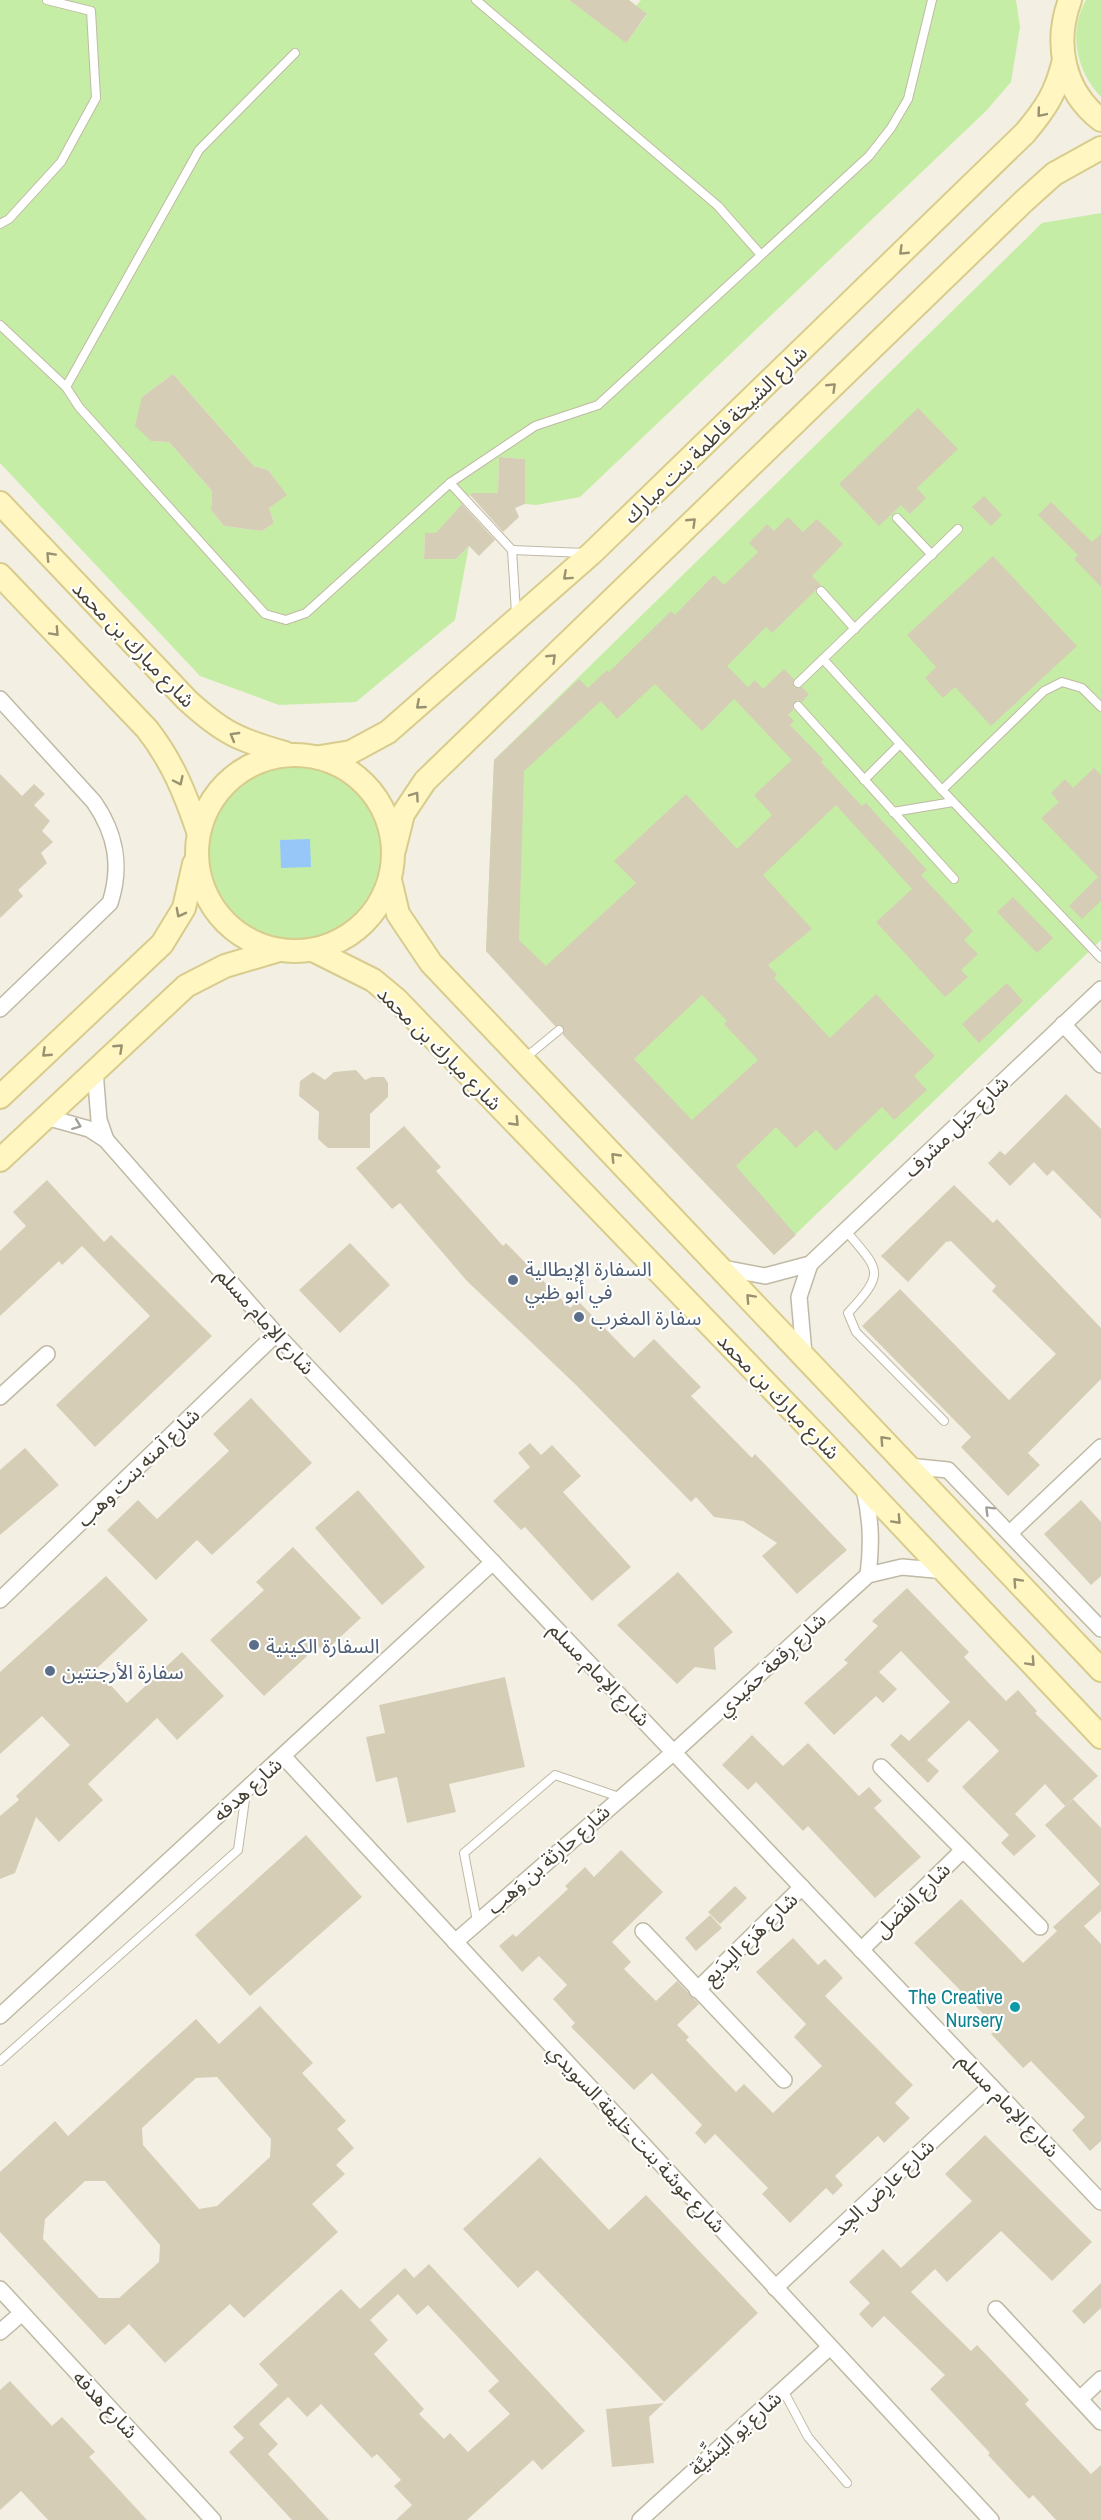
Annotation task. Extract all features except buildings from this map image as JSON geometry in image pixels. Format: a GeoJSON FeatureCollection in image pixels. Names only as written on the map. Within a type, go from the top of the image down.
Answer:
{"type":"FeatureCollection","features":[{"type":"Feature","properties":{"kind":"main road"},"geometry":{"type":"LineString","coordinates":[[1065,6],[1062,33],[1064,60],[1075,90],[1101,120]]}},
{"type":"Feature","properties":{"kind":"main road","name":"شارع الشيخة فاطمة بنت مبارك"},"geometry":{"type":"LineString","coordinates":[[320,757],[351,752],[388,732],[592,553],[1025,133],[1048,105],[1058,85],[1064,60]]}},
{"type":"Feature","properties":{"kind":"main road"},"geometry":{"type":"LineString","coordinates":[[0,1160],[186,986],[225,966],[279,950],[313,950],[339,941],[362,926],[379,905],[390,880],[394,850],[403,814],[425,782],[1024,201],[1054,174],[1101,148]]}},
{"type":"Feature","properties":{"kind":"main road","name":"شارع مبارك بن محمد"},"geometry":{"type":"LineString","coordinates":[[0,503],[213,724],[243,741],[289,754]]}},
{"type":"Feature","properties":{"kind":"main road"},"geometry":{"type":"LineString","coordinates":[[0,574],[160,746],[182,785],[198,831]]}},
{"type":"Feature","properties":{"kind":"main road"},"geometry":{"type":"LineString","coordinates":[[0,1097],[162,944],[184,908],[196,857],[198,831],[210,802],[231,778],[258,761],[289,754],[320,757],[344,767],[364,782],[375,795],[390,825],[394,850]]}},
{"type":"Feature","properties":{"kind":"main road"},"geometry":{"type":"LineString","coordinates":[[196,857],[201,884],[213,908],[231,928],[254,942],[279,950]]}},
{"type":"Feature","properties":{"kind":"main road"},"geometry":{"type":"LineString","coordinates":[[390,880],[398,914],[414,941],[431,963],[723,1268],[1101,1670]]}},
{"type":"Feature","properties":{"kind":"main road","name":"شارع مبارك بن محمد"},"geometry":{"type":"LineString","coordinates":[[313,950],[364,975],[396,999],[863,1484],[1101,1737]]}},
{"type":"Feature","properties":{"kind":"street"},"geometry":{"type":"LineString","coordinates":[[0,699],[94,802],[105,818],[114,841],[118,863],[116,884],[110,903],[0,1009]]}},
{"type":"Feature","properties":{"kind":"street","name":"شارع حَبل مشرف"},"geometry":{"type":"LineString","coordinates":[[723,1268],[765,1276],[810,1264],[1101,989]]}},
{"type":"Feature","properties":{"kind":"street"},"geometry":{"type":"LineString","coordinates":[[1063,1024],[1099,1060]]}},
{"type":"Feature","properties":{"kind":"street","name":"شارع الإمام مسلم"},"geometry":{"type":"LineString","coordinates":[[95,1071],[99,1120],[106,1140],[276,1334],[1101,2202]]}},
{"type":"Feature","properties":{"kind":"street","name":"شارع الإمام مسلم"},"geometry":{"type":"LineString","coordinates":[[46,1117],[74,1124],[106,1140]]}},
{"type":"Feature","properties":{"kind":"street","name":"شارع حَبل مشرف"},"geometry":{"type":"LineString","coordinates":[[804,1354],[799,1297],[810,1264]]}},
{"type":"Feature","properties":{"kind":"street","name":"شارع آمنه بنت وهب"},"geometry":{"type":"LineString","coordinates":[[0,1600],[276,1334]]}},
{"type":"Feature","properties":{"kind":"street"},"geometry":{"type":"LineString","coordinates":[[0,1397],[47,1354]]}},
{"type":"Feature","properties":{"kind":"street"},"geometry":{"type":"LineString","coordinates":[[1011,1532],[1101,1447]]}},
{"type":"Feature","properties":{"kind":"street"},"geometry":{"type":"LineString","coordinates":[[908,1466],[948,1470],[1011,1532],[1101,1629]]}},
{"type":"Feature","properties":{"kind":"street"},"geometry":{"type":"LineString","coordinates":[[863,1484],[871,1519],[872,1545],[868,1575]]}},
{"type":"Feature","properties":{"kind":"street","name":"شارع هدفه"},"geometry":{"type":"LineString","coordinates":[[0,2016],[493,1562]]}},
{"type":"Feature","properties":{"kind":"street","name":"شارع رِقعة حمَيدي"},"geometry":{"type":"LineString","coordinates":[[674,1752],[868,1575],[902,1567],[945,1571]]}},
{"type":"Feature","properties":{"kind":"street","name":"شارع حارِثة بن وَهب"},"geometry":{"type":"LineString","coordinates":[[455,1942],[619,1797],[674,1752]]}},
{"type":"Feature","properties":{"kind":"street","name":"شارع عوشة بنت خليفة السويدي"},"geometry":{"type":"LineString","coordinates":[[283,1756],[991,2520]]}},
{"type":"Feature","properties":{"kind":"street","name":"شارع الفَضل"},"geometry":{"type":"LineString","coordinates":[[881,1767],[1040,1927]]}},
{"type":"Feature","properties":{"kind":"street","name":"شارع الفَضل"},"geometry":{"type":"LineString","coordinates":[[861,1950],[963,1850]]}},
{"type":"Feature","properties":{"kind":"street","name":"شارع هَزع البِدَيع"},"geometry":{"type":"LineString","coordinates":[[697,1989],[802,1887]]}},
{"type":"Feature","properties":{"kind":"street","name":"شارع هَزع البِدَيع"},"geometry":{"type":"LineString","coordinates":[[643,1931],[784,2080]]}},
{"type":"Feature","properties":{"kind":"street","name":"شارع عارِض الجِد"},"geometry":{"type":"LineString","coordinates":[[775,2288],[991,2086]]}},
{"type":"Feature","properties":{"kind":"street","name":"شارع هدفه"},"geometry":{"type":"LineString","coordinates":[[0,2289],[213,2520]]}},
{"type":"Feature","properties":{"kind":"street"},"geometry":{"type":"LineString","coordinates":[[996,2309],[1101,2422]]}},
{"type":"Feature","properties":{"kind":"street"},"geometry":{"type":"LineString","coordinates":[[0,2332],[22,2313]]}},
{"type":"Feature","properties":{"kind":"street","name":"شارع يَو اليَشِّيَّة"},"geometry":{"type":"LineString","coordinates":[[640,2520],[830,2347]]}},
{"type":"Feature","properties":{"kind":"street"},"geometry":{"type":"LineString","coordinates":[[1080,2399],[1101,2379]]}},
{"type":"Feature","properties":{"kind":"lane"},"geometry":{"type":"LineString","coordinates":[[0,224],[9,219],[61,162],[96,98],[91,11],[47,0]]}},
{"type":"Feature","properties":{"kind":"lane"},"geometry":{"type":"LineString","coordinates":[[476,0],[718,206],[761,255]]}},
{"type":"Feature","properties":{"kind":"lane"},"geometry":{"type":"LineString","coordinates":[[0,325],[66,387],[79,407],[264,614],[286,620],[306,613],[450,483],[535,426],[598,405],[869,156],[891,128],[908,99],[932,0]]}},
{"type":"Feature","properties":{"kind":"lane"},"geometry":{"type":"LineString","coordinates":[[66,387],[199,150],[295,53]]}},
{"type":"Feature","properties":{"kind":"lane"},"geometry":{"type":"LineString","coordinates":[[450,483],[512,550],[517,621]]}},
{"type":"Feature","properties":{"kind":"lane"},"geometry":{"type":"LineString","coordinates":[[897,518],[932,555]]}},
{"type":"Feature","properties":{"kind":"lane"},"geometry":{"type":"LineString","coordinates":[[798,683],[958,529]]}},
{"type":"Feature","properties":{"kind":"lane"},"geometry":{"type":"LineString","coordinates":[[512,550],[592,553]]}},
{"type":"Feature","properties":{"kind":"lane"},"geometry":{"type":"LineString","coordinates":[[820,591],[855,628]]}},
{"type":"Feature","properties":{"kind":"lane"},"geometry":{"type":"LineString","coordinates":[[823,659],[953,802],[1101,958]]}},
{"type":"Feature","properties":{"kind":"lane"},"geometry":{"type":"LineString","coordinates":[[942,790],[1044,691],[1062,682],[1082,688],[1101,708]]}},
{"type":"Feature","properties":{"kind":"lane"},"geometry":{"type":"LineString","coordinates":[[798,706],[954,879]]}},
{"type":"Feature","properties":{"kind":"lane"},"geometry":{"type":"LineString","coordinates":[[864,780],[900,744]]}},
{"type":"Feature","properties":{"kind":"lane"},"geometry":{"type":"LineString","coordinates":[[893,812],[953,802]]}},
{"type":"Feature","properties":{"kind":"lane"},"geometry":{"type":"LineString","coordinates":[[522,1060],[559,1030]]}},
{"type":"Feature","properties":{"kind":"lane"},"geometry":{"type":"LineString","coordinates":[[846,1231],[873,1262],[876,1275],[868,1291],[848,1313],[856,1332],[944,1421]]}},
{"type":"Feature","properties":{"kind":"lane","name":"شارع حارِثة بن وَهب"},"geometry":{"type":"LineString","coordinates":[[477,1921],[464,1854],[555,1775],[619,1797]]}},
{"type":"Feature","properties":{"kind":"lane"},"geometry":{"type":"LineString","coordinates":[[0,2061],[238,1850],[247,1789]]}},
{"type":"Feature","properties":{"kind":"lane"},"geometry":{"type":"LineString","coordinates":[[783,2390],[808,2437],[847,2483]]}},
{"type":"Feature","properties":{"kind":"green space"},"geometry":{"type":"Polygon","coordinates":[[[0,0],[569,0],[626,42],[647,15],[636,6],[641,0],[1016,0],[1020,27],[1011,82],[986,111],[580,497],[536,505],[525,504],[525,459],[499,457],[498,493],[472,493],[444,525],[448,533],[425,533],[424,559],[456,559],[469,546],[455,620],[356,702],[279,705],[200,676],[0,463],[0,0]],[[173,374],[142,397],[151,441],[169,442],[212,491],[211,510],[224,526],[262,531],[274,523],[269,508],[286,495],[268,470],[254,466],[173,374]]]}},
{"type":"Feature","properties":{"kind":"green space"},"geometry":{"type":"Polygon","coordinates":[[[1086,0],[1101,0],[1101,97],[1092,87],[1077,51],[1077,25],[1086,0]]]}},
{"type":"Feature","properties":{"kind":"green space"},"geometry":{"type":"Polygon","coordinates":[[[1101,213],[1101,940],[774,1255],[486,951],[494,760],[1042,223],[1101,213]]]}},
{"type":"Feature","properties":{"kind":"green space"},"geometry":{"type":"Polygon","coordinates":[[[295,767],[328,774],[356,792],[374,820],[381,853],[374,886],[356,914],[328,932],[295,939],[262,932],[234,914],[216,886],[209,853],[216,820],[234,792],[262,774],[295,767]]]}},
{"type":"Feature","properties":{"kind":"water"},"geometry":{"type":"Polygon","coordinates":[[[310,839],[311,867],[281,868],[280,840],[310,839]]]}},
{"type":"Feature","properties":{"kind":"place","name":"السفارة الإيطالية في أبو ظبي"},"geometry":{"type":"Point","coordinates":[513,1280]}},
{"type":"Feature","properties":{"kind":"place","name":"سفارة المغرب"},"geometry":{"type":"Point","coordinates":[579,1317]}},
{"type":"Feature","properties":{"kind":"place","name":"السفارة الكينية"},"geometry":{"type":"Point","coordinates":[254,1645]}},
{"type":"Feature","properties":{"kind":"place","name":"سفارة الأرجنتين"},"geometry":{"type":"Point","coordinates":[50,1671]}},
{"type":"Feature","properties":{"kind":"place","name":"The Creative Nursery"},"geometry":{"type":"Point","coordinates":[1015,2007]}}]}
